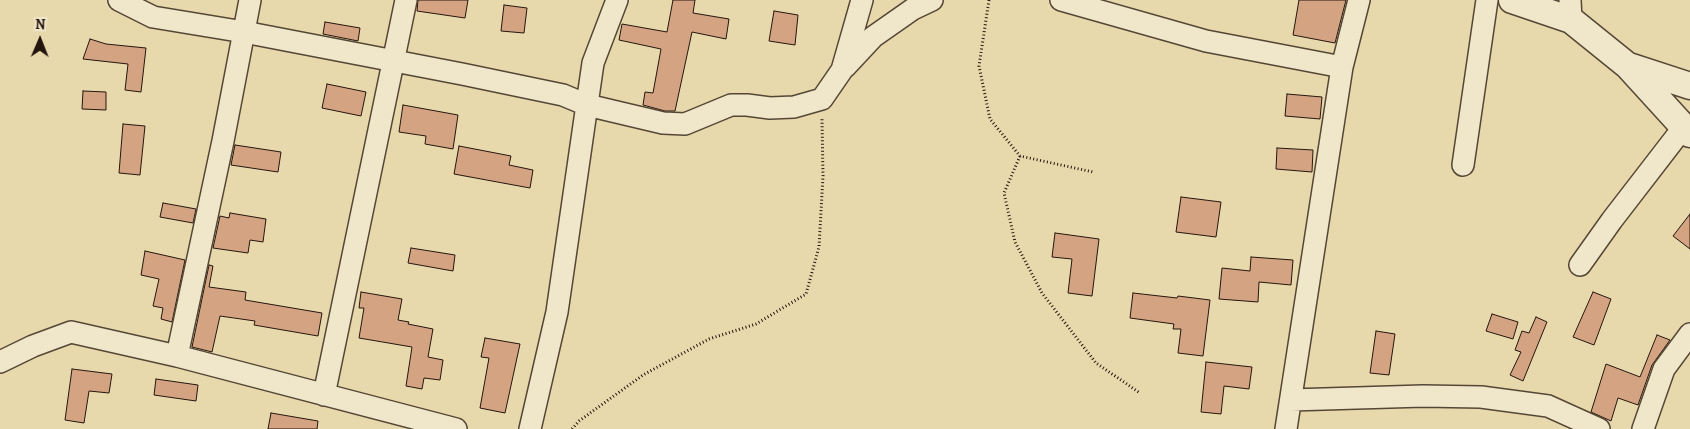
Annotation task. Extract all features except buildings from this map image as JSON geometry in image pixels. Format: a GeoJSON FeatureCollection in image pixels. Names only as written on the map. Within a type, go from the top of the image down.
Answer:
{"type":"FeatureCollection","features":[{"type":"Feature","properties":{"kind":"street"},"geometry":{"type":"LineString","coordinates":[[119,0],[153,17],[244,32],[563,94],[587,105],[663,123],[685,124],[731,105],[770,108],[794,107],[822,99],[842,70],[873,37],[914,9],[932,0]]}},
{"type":"Feature","properties":{"kind":"street"},"geometry":{"type":"LineString","coordinates":[[177,356],[250,0]]}},
{"type":"Feature","properties":{"kind":"street"},"geometry":{"type":"LineString","coordinates":[[324,395],[406,0]]}},
{"type":"Feature","properties":{"kind":"street"},"geometry":{"type":"LineString","coordinates":[[530,429],[557,312],[593,64],[618,0]]}},
{"type":"Feature","properties":{"kind":"street"},"geometry":{"type":"LineString","coordinates":[[842,70],[862,0]]}},
{"type":"Feature","properties":{"kind":"street"},"geometry":{"type":"LineString","coordinates":[[1061,0],[1206,41],[1342,67]]}},
{"type":"Feature","properties":{"kind":"street"},"geometry":{"type":"LineString","coordinates":[[1286,429],[1342,67],[1359,0]]}},
{"type":"Feature","properties":{"kind":"street"},"geometry":{"type":"LineString","coordinates":[[1463,165],[1488,0]]}},
{"type":"Feature","properties":{"kind":"street"},"geometry":{"type":"LineString","coordinates":[[1512,0],[1570,10],[1628,66],[1687,131],[1612,220],[1580,265]]}},
{"type":"Feature","properties":{"kind":"street"},"geometry":{"type":"LineString","coordinates":[[1628,66],[1690,86]]}},
{"type":"Feature","properties":{"kind":"street"},"geometry":{"type":"LineString","coordinates":[[0,362],[33,346],[71,332],[177,356],[456,429]]}},
{"type":"Feature","properties":{"kind":"street"},"geometry":{"type":"LineString","coordinates":[[1643,429],[1664,369],[1690,334]]}},
{"type":"Feature","properties":{"kind":"street"},"geometry":{"type":"LineString","coordinates":[[1290,400],[1423,396],[1481,397],[1548,406],[1599,429]]}},
{"type":"Feature","properties":{"kind":"path"},"geometry":{"type":"LineString","coordinates":[[989,0],[979,66],[990,120],[1020,156],[1093,172]]}},
{"type":"Feature","properties":{"kind":"path"},"geometry":{"type":"LineString","coordinates":[[572,429],[579,421],[643,375],[709,339],[756,324],[806,294],[820,246],[822,99]]}},
{"type":"Feature","properties":{"kind":"path"},"geometry":{"type":"LineString","coordinates":[[1020,156],[1004,192],[1016,242],[1042,293],[1096,363],[1140,393]]}}]}
